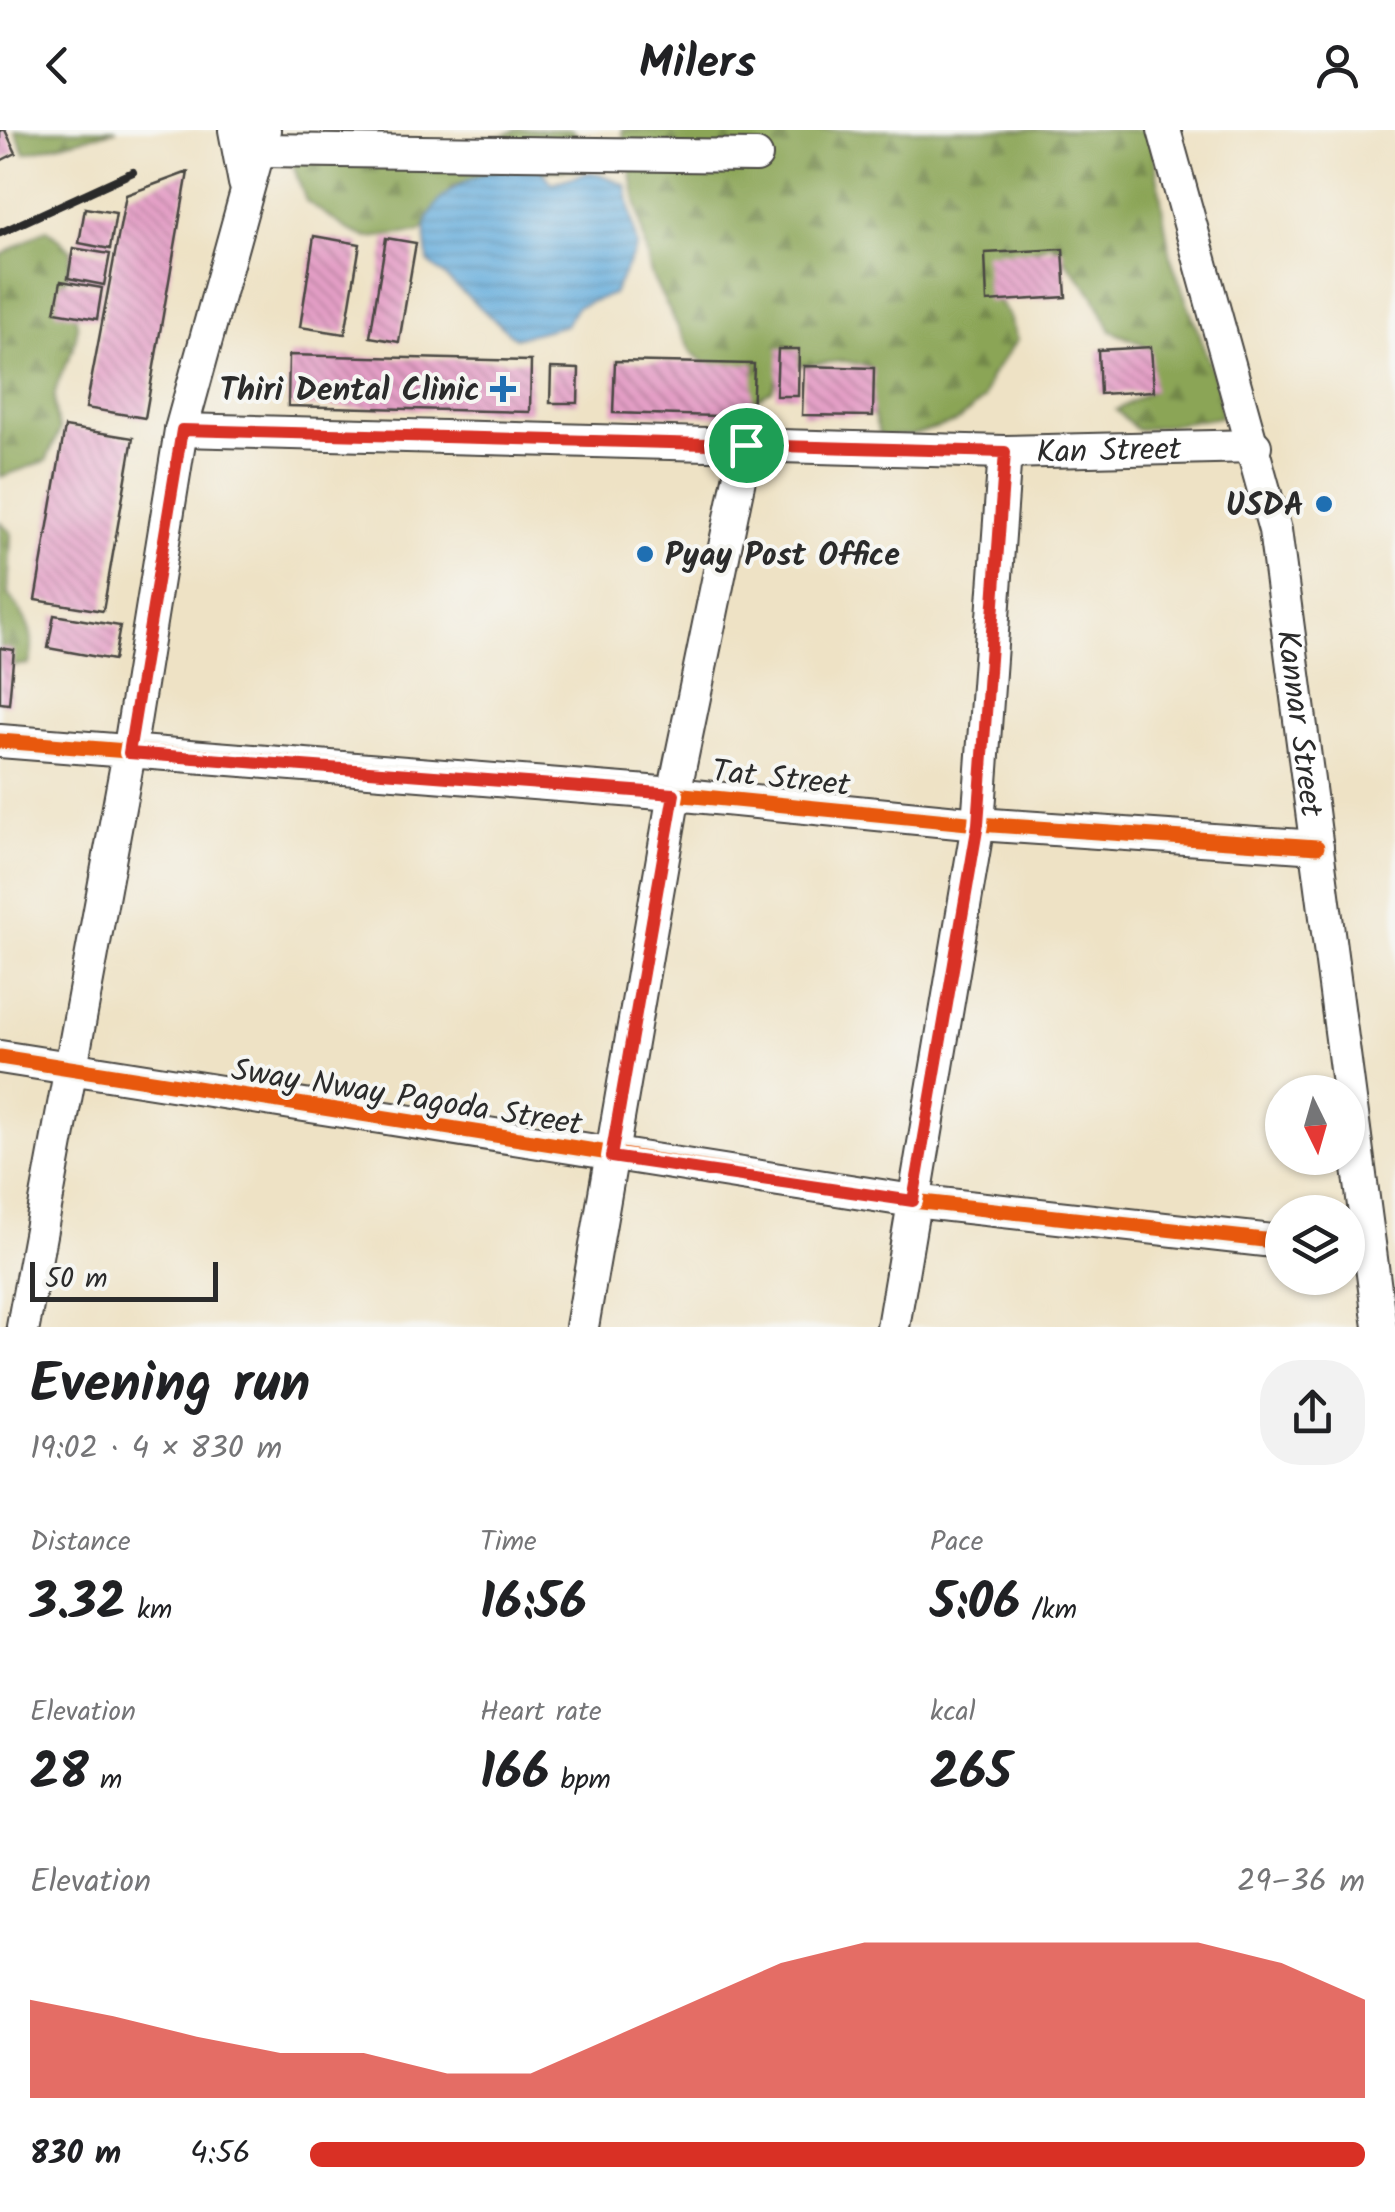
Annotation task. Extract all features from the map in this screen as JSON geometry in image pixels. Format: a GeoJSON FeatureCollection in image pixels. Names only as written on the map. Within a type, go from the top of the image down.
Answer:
{"type":"FeatureCollection","features":[{"type":"Feature","properties":{"kind":"street","name":"Kannar Street"},"geometry":{"type":"LineString","coordinates":[[1164,130],[1255,446],[1275,530],[1317,846],[1354,1195]]}},
{"type":"Feature","properties":{"kind":"street"},"geometry":{"type":"LineString","coordinates":[[24,1327],[129,753],[182,430],[247,192],[253,137],[756,156]]}},
{"type":"Feature","properties":{"kind":"street","name":"Kan Street"},"geometry":{"type":"LineString","coordinates":[[182,430],[1005,452],[1255,446]]}},
{"type":"Feature","properties":{"kind":"street"},"geometry":{"type":"LineString","coordinates":[[582,1327],[674,794],[746,445]]}},
{"type":"Feature","properties":{"kind":"street"},"geometry":{"type":"LineString","coordinates":[[893,1327],[978,824],[1005,452]]}},
{"type":"Feature","properties":{"kind":"street","name":"Tat Street"},"geometry":{"type":"LineString","coordinates":[[0,741],[674,794],[978,824],[1317,846]]}},
{"type":"Feature","properties":{"kind":"street","name":"Sway Nway Pagoda Street"},"geometry":{"type":"LineString","coordinates":[[0,1057],[611,1157],[913,1201],[1265,1240]]}},
{"type":"Feature","properties":{"kind":"street","name":"Kannar Street"},"geometry":{"type":"LineString","coordinates":[[1365,1270],[1380,1327]]}},
{"type":"Feature","properties":{"kind":"green space"},"geometry":{"type":"Polygon","coordinates":[[[15,130],[117,130],[25,153],[15,130]]]}},
{"type":"Feature","properties":{"kind":"green space"},"geometry":{"type":"Polygon","coordinates":[[[518,130],[572,130],[583,142],[579,169],[509,173],[452,186],[439,211],[420,232],[368,238],[347,229],[306,201],[289,154],[483,142],[518,130]]]}},
{"type":"Feature","properties":{"kind":"green space"},"geometry":{"type":"Polygon","coordinates":[[[622,130],[1150,130],[1170,256],[1218,386],[1221,417],[1137,430],[1116,410],[1153,390],[1142,344],[1111,331],[1092,293],[1051,243],[1014,259],[986,283],[1008,315],[1017,340],[990,377],[984,399],[956,422],[912,435],[880,436],[871,406],[869,366],[844,361],[782,367],[772,390],[752,401],[691,352],[651,275],[622,130]]]}},
{"type":"Feature","properties":{"kind":"green space"},"geometry":{"type":"Polygon","coordinates":[[[47,229],[72,251],[65,292],[77,322],[75,340],[54,398],[60,430],[46,461],[0,477],[0,256],[47,229]]]}},
{"type":"Feature","properties":{"kind":"green space"},"geometry":{"type":"Polygon","coordinates":[[[0,522],[11,533],[8,594],[25,619],[32,644],[29,664],[0,667],[0,522]]]}},
{"type":"Feature","properties":{"kind":"water"},"geometry":{"type":"Polygon","coordinates":[[[533,159],[552,183],[591,172],[626,185],[637,247],[613,294],[576,307],[566,325],[515,338],[428,262],[426,226],[434,208],[457,187],[533,159]]]}},
{"type":"Feature","properties":{"kind":"building"},"geometry":{"type":"Polygon","coordinates":[[[0,130],[5,130],[16,153],[0,161],[0,130]]]}},
{"type":"Feature","properties":{"kind":"building"},"geometry":{"type":"Polygon","coordinates":[[[188,172],[145,418],[86,408],[126,195],[188,172]]]}},
{"type":"Feature","properties":{"kind":"building"},"geometry":{"type":"Polygon","coordinates":[[[85,208],[116,213],[110,249],[79,243],[85,208]]]}},
{"type":"Feature","properties":{"kind":"building"},"geometry":{"type":"Polygon","coordinates":[[[314,236],[360,244],[345,334],[300,327],[314,236]]]}},
{"type":"Feature","properties":{"kind":"building"},"geometry":{"type":"Polygon","coordinates":[[[386,238],[416,243],[399,342],[370,337],[386,238]]]}},
{"type":"Feature","properties":{"kind":"building"},"geometry":{"type":"Polygon","coordinates":[[[73,248],[110,254],[104,285],[68,278],[73,248]]]}},
{"type":"Feature","properties":{"kind":"building"},"geometry":{"type":"Polygon","coordinates":[[[1063,249],[1066,297],[987,302],[985,253],[1063,249]]]}},
{"type":"Feature","properties":{"kind":"building"},"geometry":{"type":"Polygon","coordinates":[[[61,281],[102,288],[97,319],[55,312],[61,281]]]}},
{"type":"Feature","properties":{"kind":"building"},"geometry":{"type":"Polygon","coordinates":[[[1151,347],[1154,391],[1100,394],[1098,350],[1151,347]]]}},
{"type":"Feature","properties":{"kind":"building"},"geometry":{"type":"Polygon","coordinates":[[[778,349],[799,349],[798,396],[776,396],[778,349]]]}},
{"type":"Feature","properties":{"kind":"building"},"geometry":{"type":"Polygon","coordinates":[[[289,355],[531,361],[530,412],[288,406],[289,355]]]}},
{"type":"Feature","properties":{"kind":"building"},"geometry":{"type":"Polygon","coordinates":[[[615,361],[754,364],[752,417],[613,413],[615,361]]]}},
{"type":"Feature","properties":{"kind":"building"},"geometry":{"type":"Polygon","coordinates":[[[804,366],[874,368],[873,416],[802,415],[804,366]]]}},
{"type":"Feature","properties":{"kind":"building"},"geometry":{"type":"Polygon","coordinates":[[[551,368],[579,369],[578,403],[550,403],[551,368]]]}},
{"type":"Feature","properties":{"kind":"building"},"geometry":{"type":"Polygon","coordinates":[[[65,427],[133,438],[103,611],[35,600],[65,427]]]}},
{"type":"Feature","properties":{"kind":"building"},"geometry":{"type":"Polygon","coordinates":[[[54,615],[120,626],[114,660],[48,648],[54,615]]]}},
{"type":"Feature","properties":{"kind":"building"},"geometry":{"type":"Polygon","coordinates":[[[0,648],[14,650],[9,704],[0,703],[0,648]]]}},
{"type":"Feature","properties":{"kind":"railway"},"geometry":{"type":"LineString","coordinates":[[0,233],[133,172]]}},
{"type":"Feature","properties":{"kind":"cycle path"},"geometry":{"type":"LineString","coordinates":[[0,741],[674,794],[978,824],[1317,847]]}},
{"type":"Feature","properties":{"kind":"cycle path"},"geometry":{"type":"LineString","coordinates":[[0,1057],[913,1201],[1265,1240]]}},
{"type":"Feature","properties":{"kind":"place","name":"Thiri Dental Clinic"},"geometry":{"type":"Point","coordinates":[503,389]}},
{"type":"Feature","properties":{"kind":"place","name":"USDA"},"geometry":{"type":"Point","coordinates":[1324,504]}},
{"type":"Feature","properties":{"kind":"place","name":"Pyay Post Office"},"geometry":{"type":"Point","coordinates":[645,554]}},
{"type":"Feature","properties":{"kind":"route"},"geometry":{"type":"LineString","coordinates":[[182,430],[746,445],[1005,452],[978,824],[913,1201],[611,1157],[674,794],[129,753],[182,430]]}}]}
